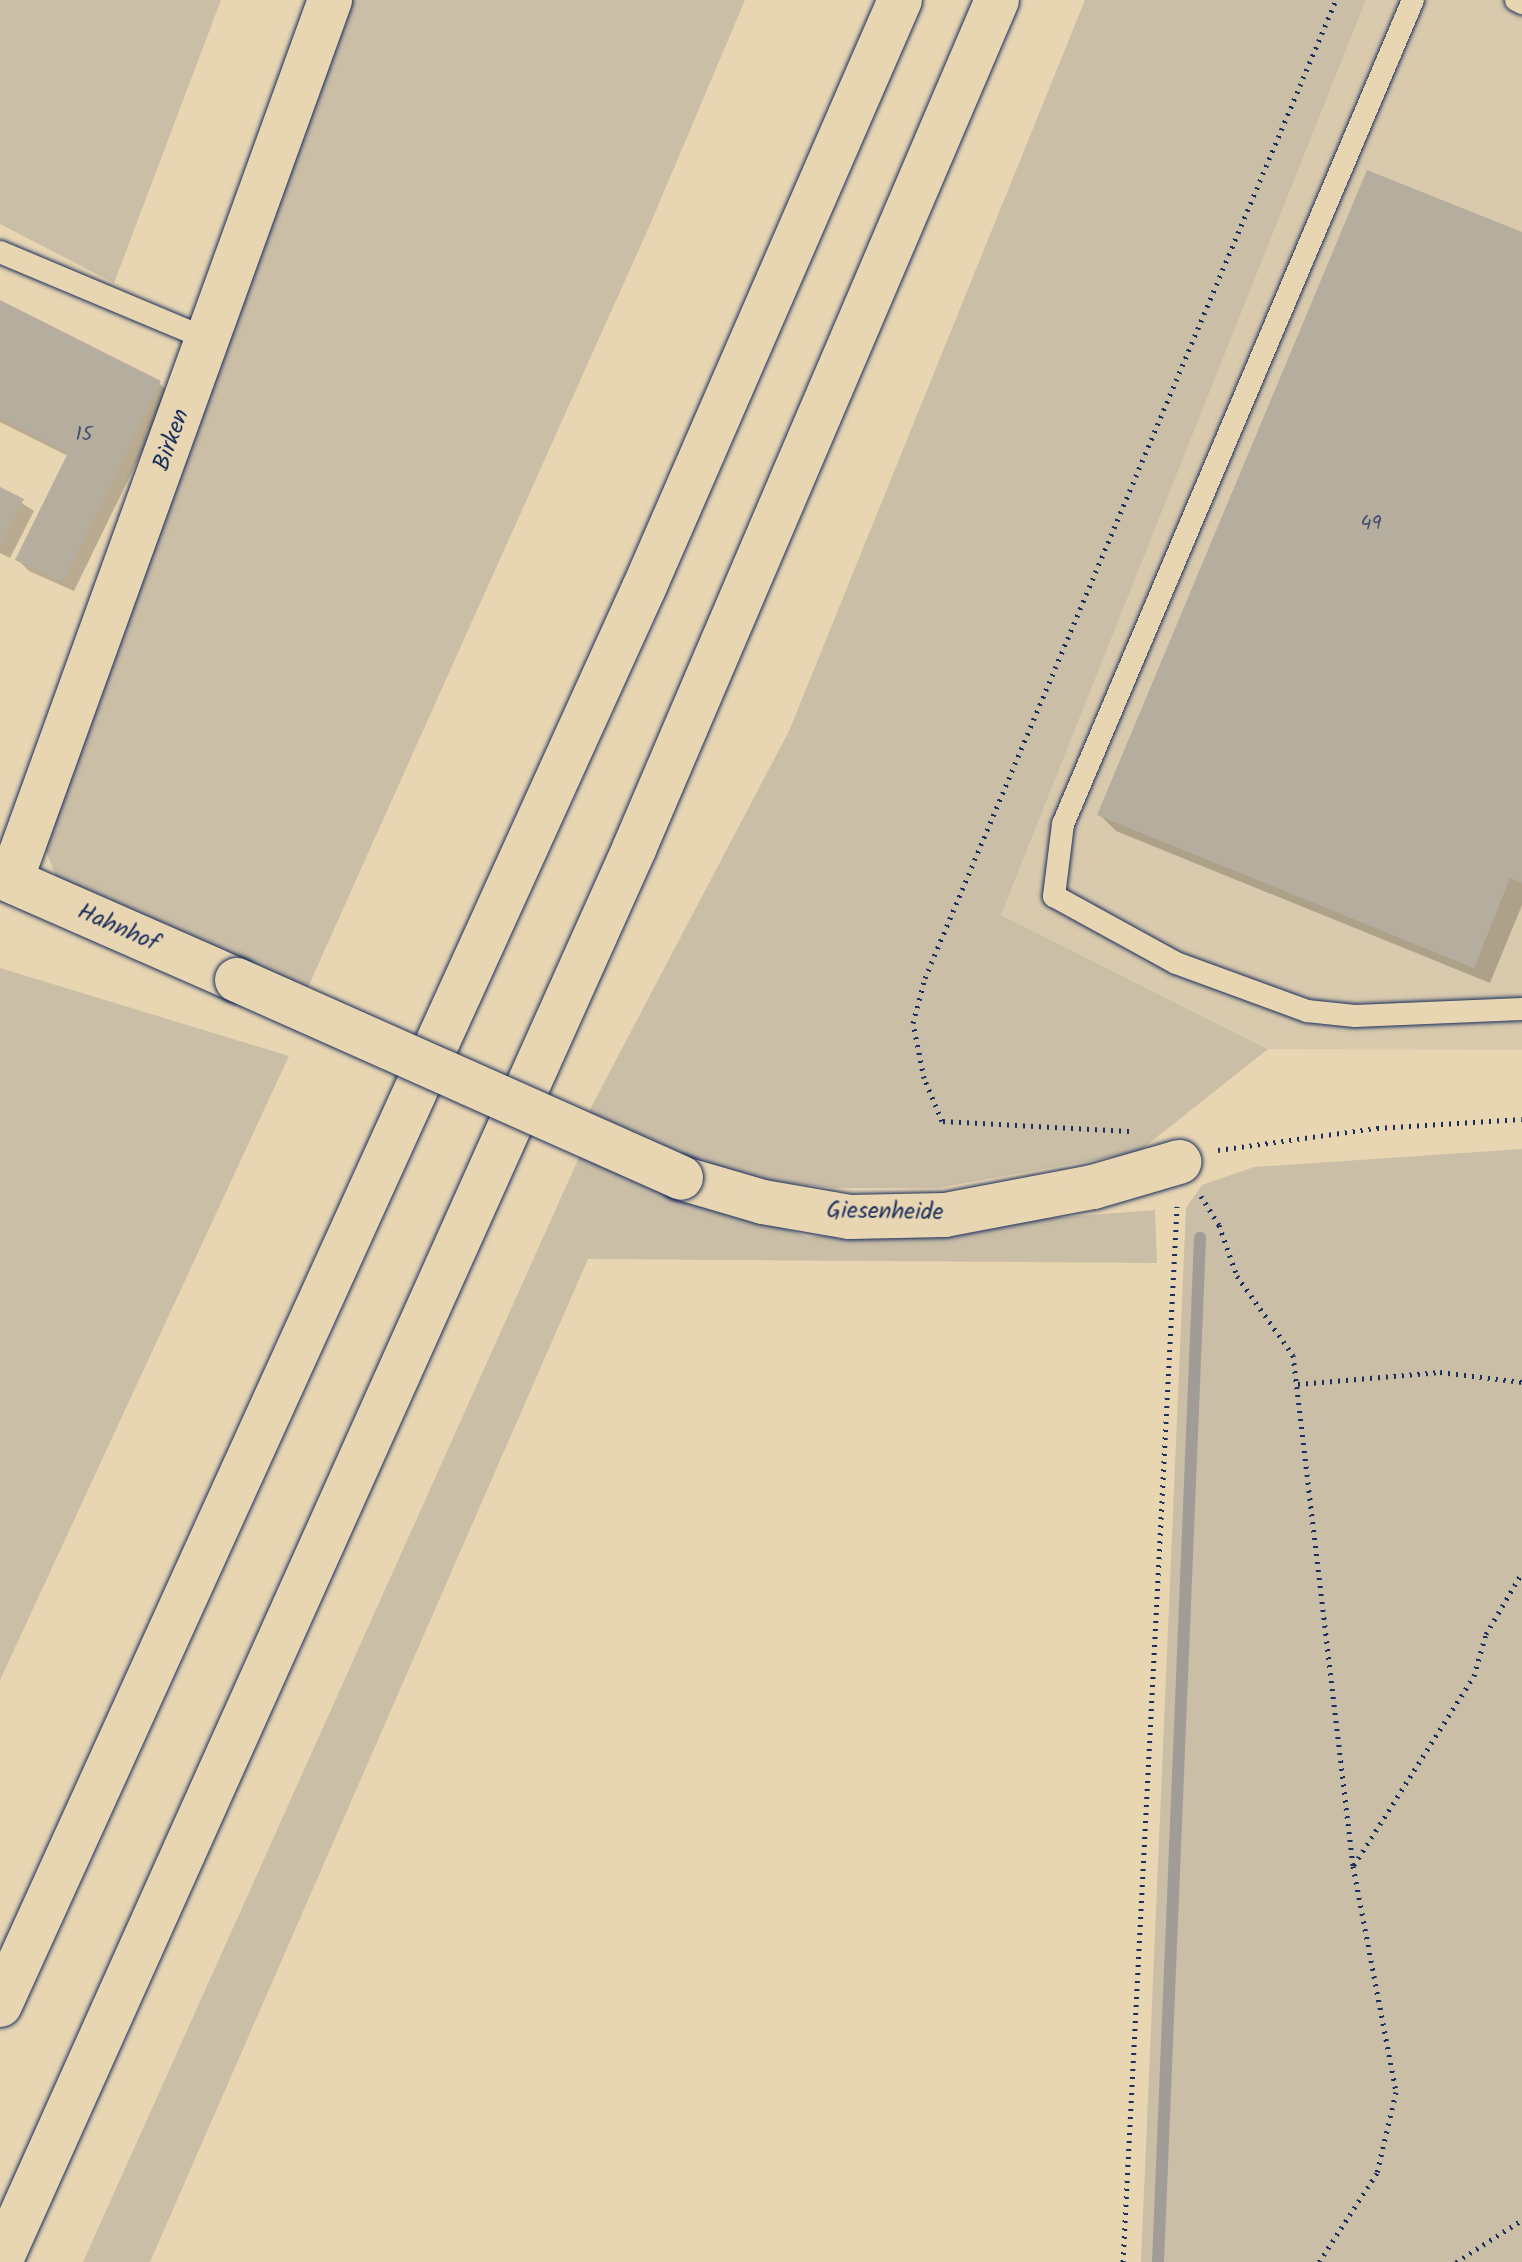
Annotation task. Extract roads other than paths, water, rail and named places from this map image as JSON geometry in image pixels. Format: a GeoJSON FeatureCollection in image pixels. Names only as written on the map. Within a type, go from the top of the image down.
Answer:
{"type":"FeatureCollection","features":[{"type":"Feature","properties":{"kind":"main road","name":"Birken"},"geometry":{"type":"LineString","coordinates":[[5,878],[209,340],[330,0]]}},
{"type":"Feature","properties":{"kind":"main road"},"geometry":{"type":"LineString","coordinates":[[0,2005],[644,588],[900,0]]}},
{"type":"Feature","properties":{"kind":"main road"},"geometry":{"type":"LineString","coordinates":[[0,2262],[634,849],[997,0]]}},
{"type":"Feature","properties":{"kind":"main road","name":"Hahnhof"},"geometry":{"type":"LineString","coordinates":[[5,878],[237,980]]}},
{"type":"Feature","properties":{"kind":"main road","name":"Giesenheide"},"geometry":{"type":"LineString","coordinates":[[237,980],[681,1178],[763,1202],[850,1217],[945,1215],[1093,1187],[1179,1162]]}},
{"type":"Feature","properties":{"kind":"lane"},"geometry":{"type":"LineString","coordinates":[[1413,0],[1063,824],[1054,896],[1176,963],[1307,1011],[1355,1016],[1522,1009]]}},
{"type":"Feature","properties":{"kind":"lane"},"geometry":{"type":"LineString","coordinates":[[1516,0],[1522,3]]}},
{"type":"Feature","properties":{"kind":"lane"},"geometry":{"type":"LineString","coordinates":[[0,252],[209,340]]}},
{"type":"Feature","properties":{"kind":"waterway"},"geometry":{"type":"LineString","coordinates":[[1158,2262],[1200,1238]]}}]}
